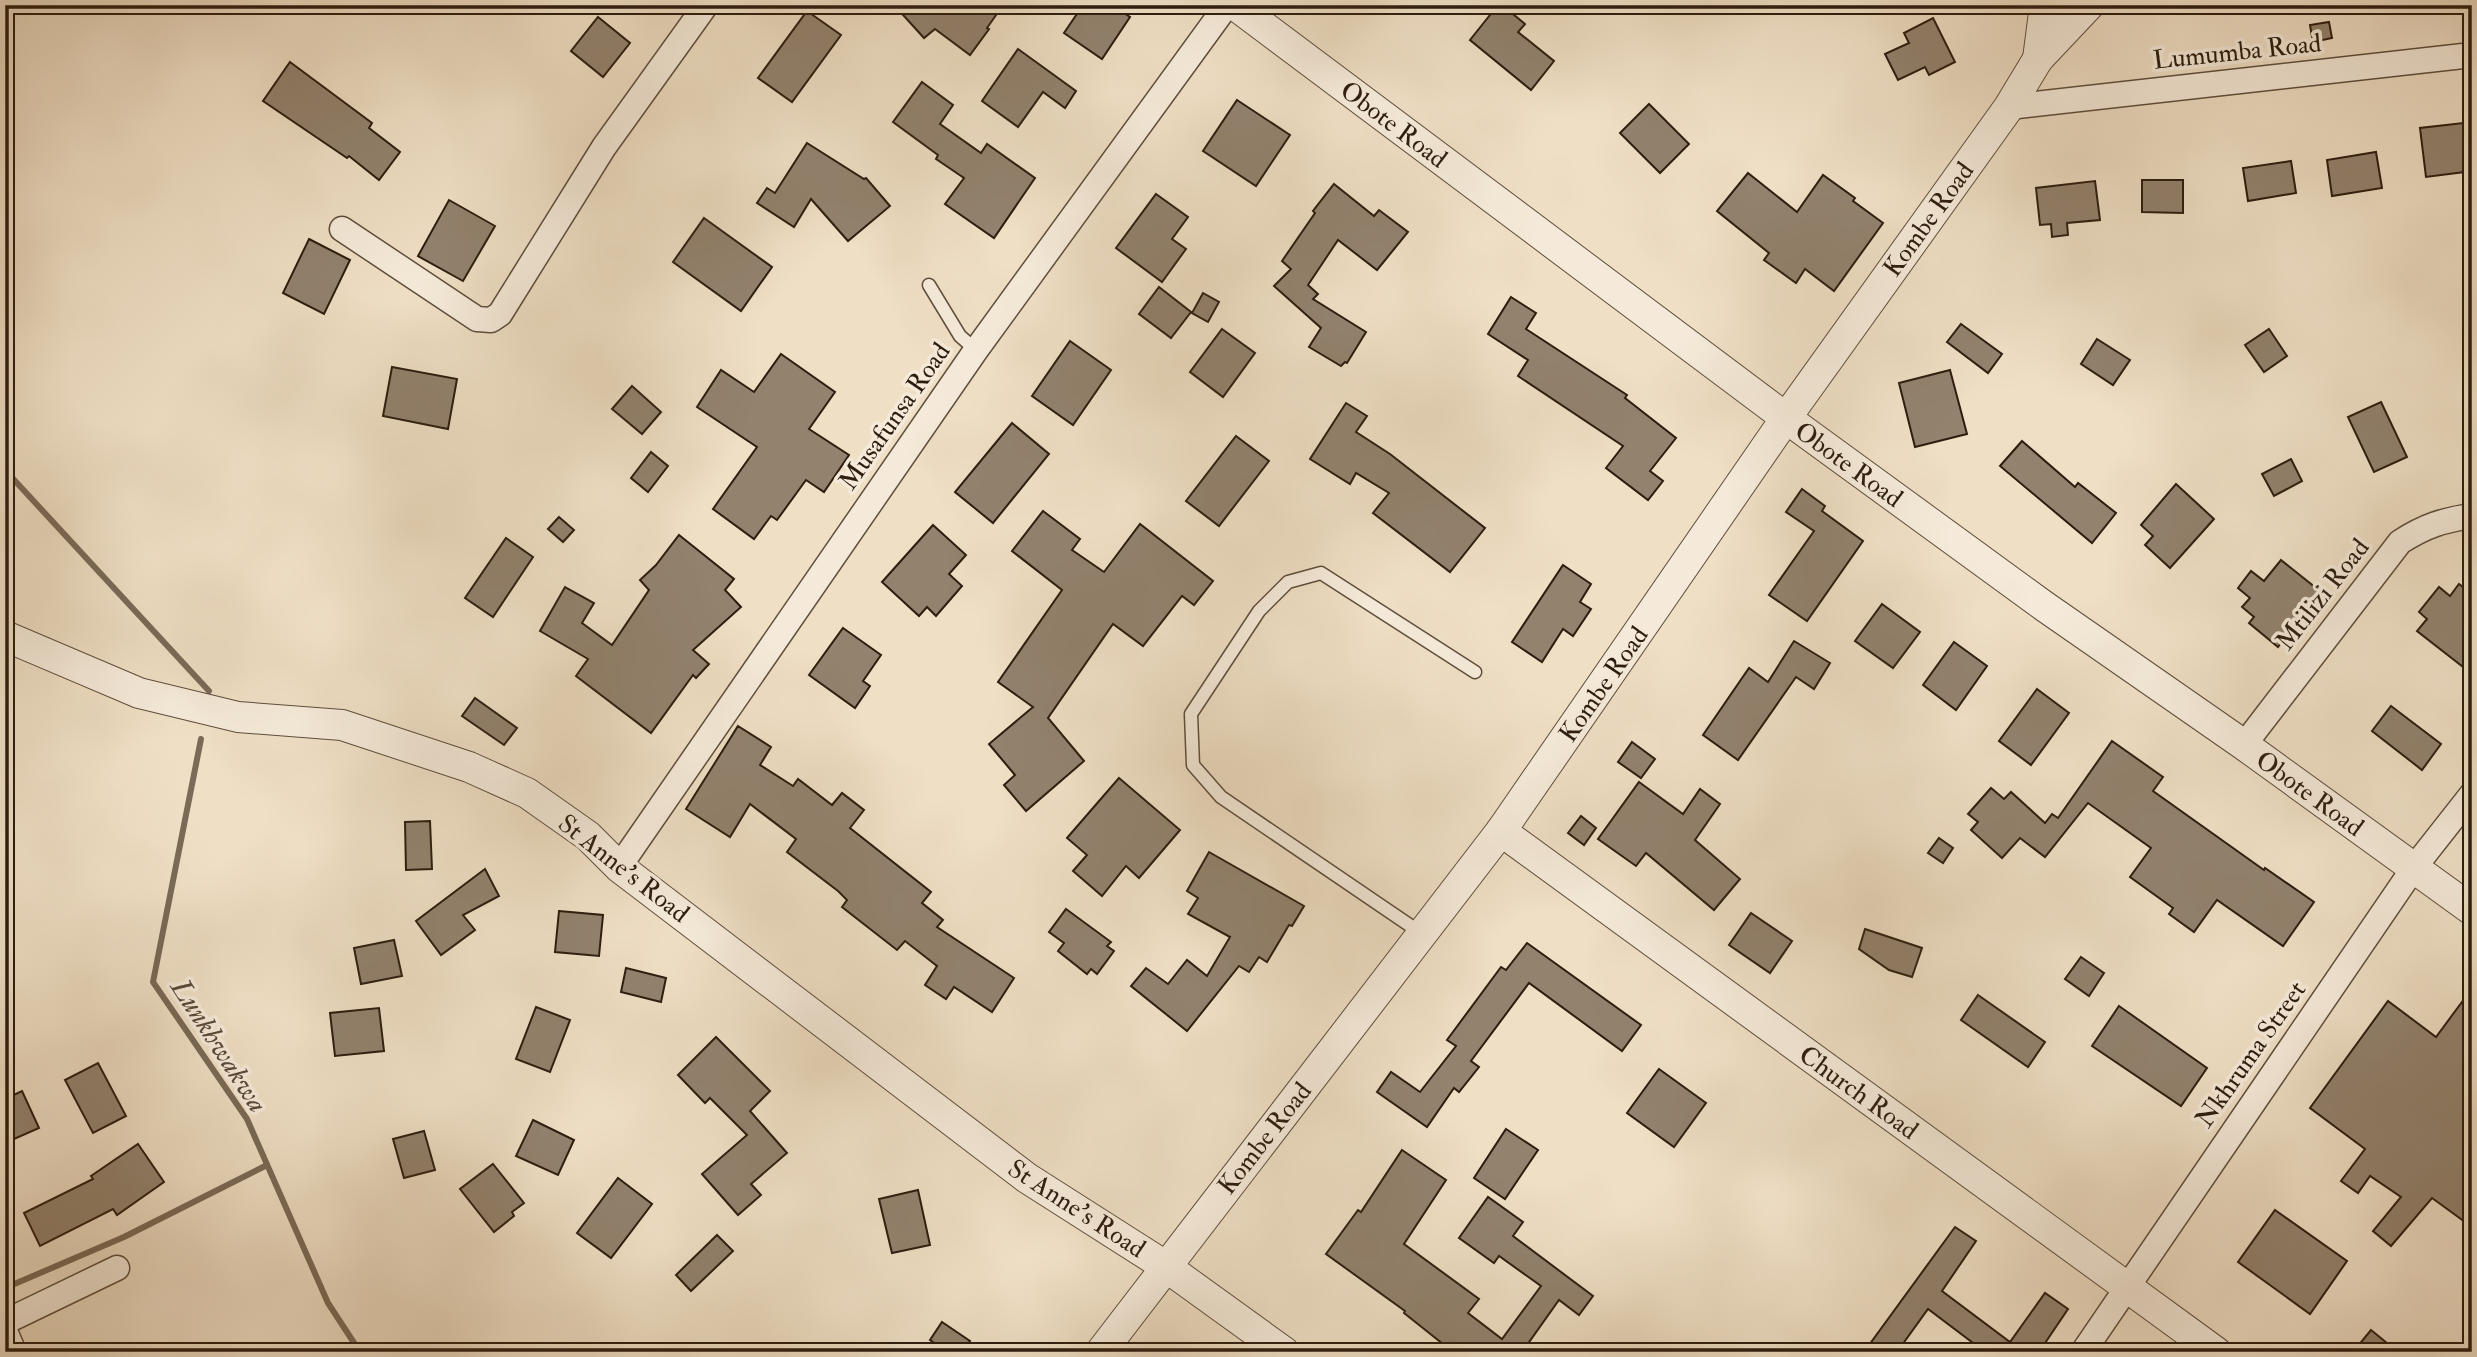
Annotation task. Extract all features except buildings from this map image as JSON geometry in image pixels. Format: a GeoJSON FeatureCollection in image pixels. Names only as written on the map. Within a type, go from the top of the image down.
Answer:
{"type":"FeatureCollection","features":[{"type":"Feature","properties":{"kind":"street"},"geometry":{"type":"LineString","coordinates":[[342,229],[477,319],[491,320],[500,314],[604,147],[706,5]]}},
{"type":"Feature","properties":{"kind":"street","name":"Musafunsa Road"},"geometry":{"type":"LineString","coordinates":[[619,867],[976,350],[1227,5]]}},
{"type":"Feature","properties":{"kind":"street","name":"Obote Road"},"geometry":{"type":"LineString","coordinates":[[1234,5],[1786,418],[2044,607],[2244,746],[2472,910]]}},
{"type":"Feature","properties":{"kind":"street"},"geometry":{"type":"LineString","coordinates":[[2038,59],[2045,5]]}},
{"type":"Feature","properties":{"kind":"street","name":"Kombe Road"},"geometry":{"type":"LineString","coordinates":[[1101,1352],[1501,831],[1786,418],[2009,107],[2038,59],[2089,5]]}},
{"type":"Feature","properties":{"kind":"street","name":"Lumumba Road"},"geometry":{"type":"LineString","coordinates":[[2009,107],[2472,55]]}},
{"type":"Feature","properties":{"kind":"street","name":"Mtilizi Road"},"geometry":{"type":"LineString","coordinates":[[2244,746],[2400,542],[2424,527],[2472,516]]}},
{"type":"Feature","properties":{"kind":"street","name":"St Anne's Road"},"geometry":{"type":"LineString","coordinates":[[5,636],[139,693],[238,718],[342,724],[469,767],[527,793],[588,836],[619,867],[1027,1178],[1165,1266],[1284,1352]]}},
{"type":"Feature","properties":{"kind":"street","name":"Nkhruma Street"},"geometry":{"type":"LineString","coordinates":[[2083,1352],[2413,869],[2472,794]]}},
{"type":"Feature","properties":{"kind":"street","name":"Church Road"},"geometry":{"type":"LineString","coordinates":[[1501,831],[2216,1352]]}},
{"type":"Feature","properties":{"kind":"street"},"geometry":{"type":"LineString","coordinates":[[5,1322],[117,1268]]}},
{"type":"Feature","properties":{"kind":"street"},"geometry":{"type":"LineString","coordinates":[[5,1331],[14,1352]]}},
{"type":"Feature","properties":{"kind":"lane"},"geometry":{"type":"LineString","coordinates":[[929,285],[960,336],[976,350]]}},
{"type":"Feature","properties":{"kind":"lane"},"geometry":{"type":"LineString","coordinates":[[1422,934],[1221,797],[1193,765],[1191,714],[1259,611],[1288,582],[1321,573],[1475,673]]}},
{"type":"Feature","properties":{"kind":"waterway","name":"Lunkhwakwa"},"geometry":{"type":"LineString","coordinates":[[5,470],[209,691]]}},
{"type":"Feature","properties":{"kind":"waterway","name":"Lunkhwakwa"},"geometry":{"type":"LineString","coordinates":[[201,739],[153,982],[247,1119],[328,1303],[360,1352]]}},
{"type":"Feature","properties":{"kind":"waterway"},"geometry":{"type":"LineString","coordinates":[[5,1288],[124,1237],[267,1165]]}}]}
